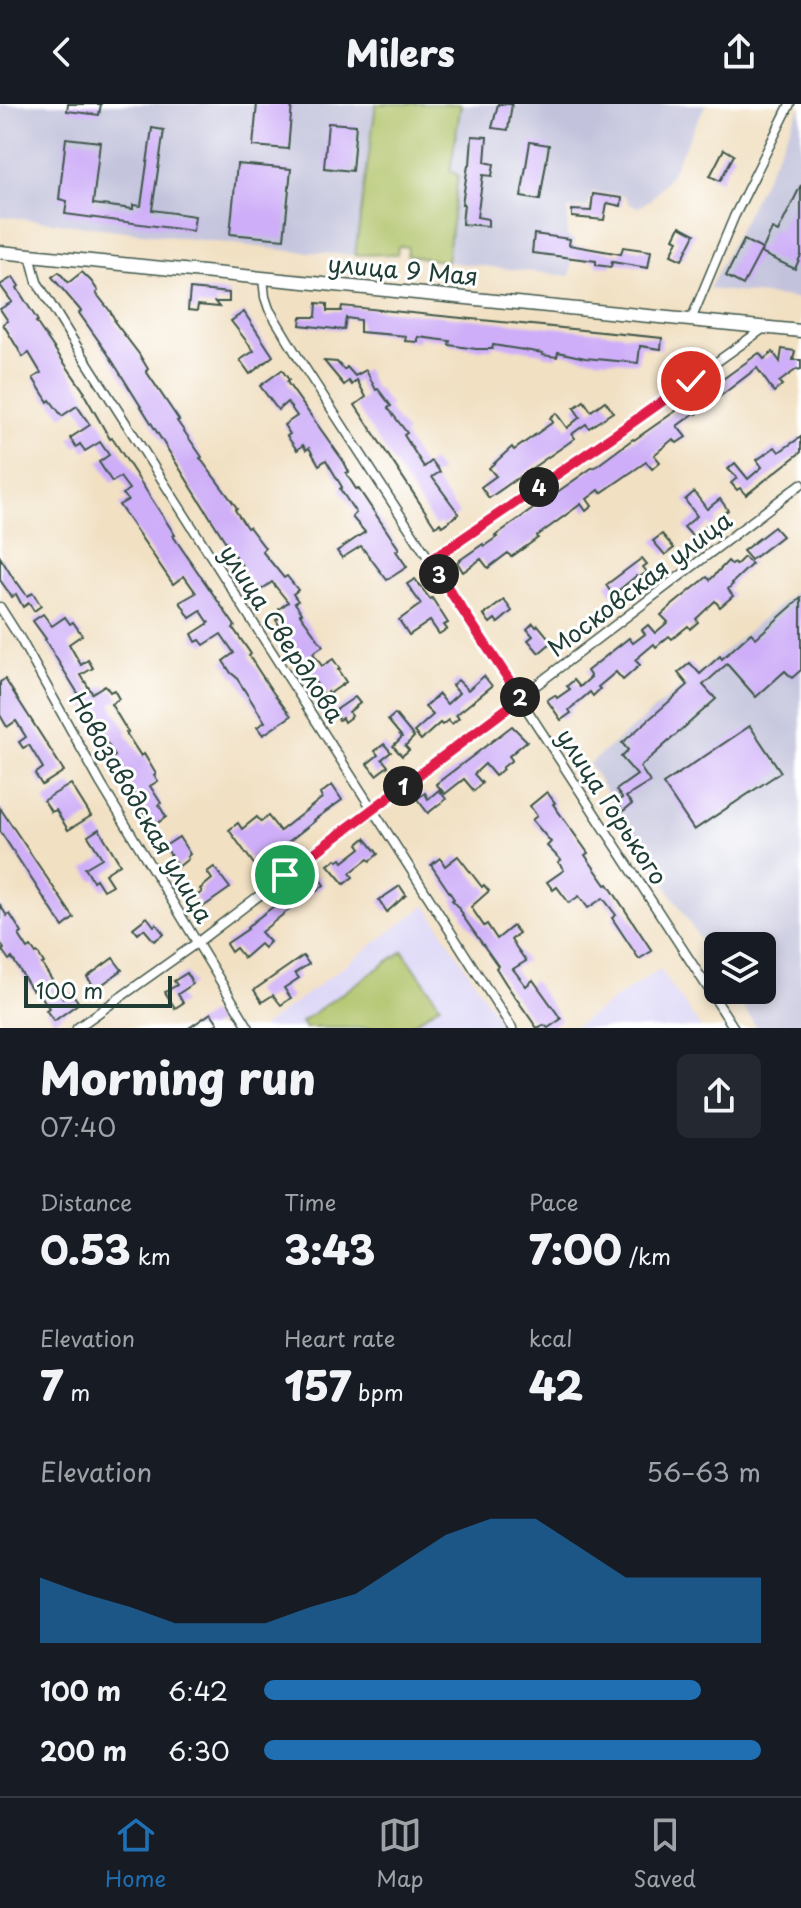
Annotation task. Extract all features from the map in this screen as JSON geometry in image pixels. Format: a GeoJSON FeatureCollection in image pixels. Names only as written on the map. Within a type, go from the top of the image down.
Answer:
{"type":"FeatureCollection","features":[{"type":"Feature","properties":{"kind":"street"},"geometry":{"type":"LineString","coordinates":[[691,320],[734,217],[790,104]]}},
{"type":"Feature","properties":{"kind":"street","name":"улица 9 Мая"},"geometry":{"type":"LineString","coordinates":[[0,252],[801,331]]}},
{"type":"Feature","properties":{"kind":"street","name":"улица Свердлова"},"geometry":{"type":"LineString","coordinates":[[30,255],[37,282],[69,334],[512,1028]]}},
{"type":"Feature","properties":{"kind":"street","name":"улица Горького"},"geometry":{"type":"LineString","coordinates":[[263,278],[265,297],[276,321],[734,1028]]}},
{"type":"Feature","properties":{"kind":"street"},"geometry":{"type":"LineString","coordinates":[[430,561],[765,327]]}},
{"type":"Feature","properties":{"kind":"street","name":"Московская улица"},"geometry":{"type":"LineString","coordinates":[[77,1028],[198,942],[801,484]]}},
{"type":"Feature","properties":{"kind":"street","name":"Новозаводская улица"},"geometry":{"type":"LineString","coordinates":[[0,607],[101,784],[249,1028]]}},
{"type":"Feature","properties":{"kind":"shaded area"},"geometry":{"type":"Polygon","coordinates":[[[0,104],[376,104],[355,255],[292,251],[0,216],[0,104]]]}},
{"type":"Feature","properties":{"kind":"shaded area"},"geometry":{"type":"Polygon","coordinates":[[[461,104],[706,104],[671,174],[651,199],[639,207],[629,204],[624,196],[592,192],[588,207],[568,209],[567,236],[574,240],[570,276],[447,262],[458,175],[450,172],[461,104]]]}},
{"type":"Feature","properties":{"kind":"shaded area"},"geometry":{"type":"Polygon","coordinates":[[[801,106],[801,299],[709,289],[801,106]]]}},
{"type":"Feature","properties":{"kind":"shaded area"},"geometry":{"type":"Polygon","coordinates":[[[801,587],[801,1028],[757,1028],[741,1004],[776,1004],[776,932],[704,932],[704,946],[589,764],[801,587]]]}},
{"type":"Feature","properties":{"kind":"shaded area"},"geometry":{"type":"Polygon","coordinates":[[[426,905],[504,1028],[261,1028],[426,905]]]}},
{"type":"Feature","properties":{"kind":"shaded area"},"geometry":{"type":"Polygon","coordinates":[[[660,969],[701,1028],[572,1028],[660,969]]]}},
{"type":"Feature","properties":{"kind":"green space"},"geometry":{"type":"Polygon","coordinates":[[[376,104],[461,104],[450,171],[458,175],[447,262],[407,255],[408,247],[398,246],[397,254],[355,255],[376,104]]]}},
{"type":"Feature","properties":{"kind":"green space"},"geometry":{"type":"Polygon","coordinates":[[[403,951],[440,1005],[407,1028],[305,1028],[301,1022],[403,951]]]}},
{"type":"Feature","properties":{"kind":"building"},"geometry":{"type":"Polygon","coordinates":[[[68,104],[101,104],[99,115],[67,111],[68,104]]]}},
{"type":"Feature","properties":{"kind":"building"},"geometry":{"type":"Polygon","coordinates":[[[257,104],[292,104],[288,149],[253,146],[257,104]]]}},
{"type":"Feature","properties":{"kind":"building"},"geometry":{"type":"Polygon","coordinates":[[[498,104],[512,104],[508,130],[492,128],[498,104]]]}},
{"type":"Feature","properties":{"kind":"building"},"geometry":{"type":"Polygon","coordinates":[[[328,123],[356,125],[352,171],[324,168],[328,123]]]}},
{"type":"Feature","properties":{"kind":"building"},"geometry":{"type":"Polygon","coordinates":[[[152,128],[164,130],[152,210],[195,216],[193,231],[65,214],[67,201],[59,199],[66,138],[100,142],[93,204],[133,209],[133,205],[141,206],[152,128]]]}},
{"type":"Feature","properties":{"kind":"building"},"geometry":{"type":"Polygon","coordinates":[[[472,136],[487,137],[485,162],[494,164],[492,176],[483,175],[477,217],[488,219],[488,226],[462,224],[472,136]]]}},
{"type":"Feature","properties":{"kind":"building"},"geometry":{"type":"Polygon","coordinates":[[[530,142],[549,145],[540,200],[521,197],[530,142]]]}},
{"type":"Feature","properties":{"kind":"building"},"geometry":{"type":"Polygon","coordinates":[[[724,149],[734,155],[720,181],[710,176],[724,149]]]}},
{"type":"Feature","properties":{"kind":"building"},"geometry":{"type":"Polygon","coordinates":[[[237,164],[291,169],[284,239],[230,234],[237,164]]]}},
{"type":"Feature","properties":{"kind":"building"},"geometry":{"type":"Polygon","coordinates":[[[801,185],[801,255],[795,269],[761,253],[772,229],[778,232],[801,185]]]}},
{"type":"Feature","properties":{"kind":"building"},"geometry":{"type":"Polygon","coordinates":[[[593,194],[622,198],[621,206],[607,203],[604,220],[572,217],[572,210],[591,211],[593,194]]]}},
{"type":"Feature","properties":{"kind":"building"},"geometry":{"type":"Polygon","coordinates":[[[680,226],[695,234],[682,260],[671,255],[680,226]]]}},
{"type":"Feature","properties":{"kind":"building"},"geometry":{"type":"Polygon","coordinates":[[[534,234],[570,239],[569,245],[621,254],[623,247],[651,251],[648,268],[612,262],[611,267],[596,265],[596,261],[532,253],[534,234]]]}},
{"type":"Feature","properties":{"kind":"building"},"geometry":{"type":"Polygon","coordinates":[[[744,240],[762,249],[743,285],[726,276],[744,240]]]}},
{"type":"Feature","properties":{"kind":"building"},"geometry":{"type":"Polygon","coordinates":[[[59,272],[68,283],[82,272],[91,281],[114,321],[139,354],[148,369],[146,371],[200,458],[237,508],[235,510],[247,528],[265,548],[262,551],[298,590],[293,594],[298,601],[295,603],[323,646],[313,653],[322,666],[333,659],[346,682],[329,694],[325,695],[310,675],[276,620],[283,615],[279,609],[288,602],[272,582],[258,592],[253,585],[79,313],[81,311],[52,277],[59,272]]]}},
{"type":"Feature","properties":{"kind":"building"},"geometry":{"type":"Polygon","coordinates":[[[13,277],[36,322],[85,393],[110,439],[291,716],[263,735],[257,727],[265,722],[223,661],[234,653],[221,634],[204,645],[200,640],[196,642],[192,634],[209,623],[201,611],[190,618],[180,602],[196,593],[184,576],[173,584],[119,505],[128,500],[123,494],[129,489],[120,477],[112,482],[99,462],[109,455],[100,442],[85,451],[80,444],[76,447],[70,438],[90,425],[77,406],[62,416],[50,400],[48,402],[33,378],[41,373],[29,353],[23,357],[3,324],[8,321],[0,309],[12,302],[0,285],[13,277]]]}},
{"type":"Feature","properties":{"kind":"building"},"geometry":{"type":"Polygon","coordinates":[[[190,289],[229,293],[229,302],[215,302],[219,307],[198,305],[197,311],[188,310],[190,289]]]}},
{"type":"Feature","properties":{"kind":"building"},"geometry":{"type":"Polygon","coordinates":[[[317,303],[327,304],[327,311],[341,311],[342,306],[662,338],[661,349],[640,346],[638,363],[558,352],[557,357],[493,345],[492,349],[476,349],[449,345],[450,341],[418,337],[418,342],[405,341],[406,336],[360,332],[360,320],[346,318],[344,330],[300,325],[301,317],[316,317],[317,303]]]}},
{"type":"Feature","properties":{"kind":"building"},"geometry":{"type":"Polygon","coordinates":[[[244,312],[273,356],[250,374],[240,360],[254,351],[231,321],[244,312]]]}},
{"type":"Feature","properties":{"kind":"building"},"geometry":{"type":"Polygon","coordinates":[[[782,349],[795,351],[793,360],[801,360],[801,370],[797,369],[779,382],[782,385],[774,392],[757,368],[677,426],[686,437],[677,443],[673,439],[654,455],[660,462],[652,469],[646,462],[601,493],[599,490],[587,499],[592,506],[586,511],[581,504],[511,557],[508,553],[488,568],[481,559],[463,572],[457,562],[759,353],[764,359],[773,352],[780,362],[782,349]]]}},
{"type":"Feature","properties":{"kind":"building"},"geometry":{"type":"Polygon","coordinates":[[[324,361],[337,362],[355,376],[366,370],[376,390],[391,406],[388,408],[407,433],[404,435],[424,467],[432,461],[440,472],[432,477],[459,514],[442,526],[440,523],[435,526],[355,405],[366,397],[357,380],[352,385],[349,381],[344,385],[324,361]]]}},
{"type":"Feature","properties":{"kind":"building"},"geometry":{"type":"Polygon","coordinates":[[[282,370],[289,380],[287,382],[344,462],[349,472],[346,473],[356,489],[399,549],[396,551],[407,567],[387,580],[361,546],[342,558],[337,551],[365,532],[352,517],[356,513],[326,460],[319,465],[309,448],[306,450],[303,445],[297,450],[287,436],[290,434],[284,425],[297,416],[287,402],[278,410],[260,386],[282,370]]]}},
{"type":"Feature","properties":{"kind":"building"},"geometry":{"type":"Polygon","coordinates":[[[584,401],[591,411],[605,401],[613,412],[589,428],[586,424],[572,434],[575,438],[489,498],[481,487],[496,476],[489,468],[512,447],[514,450],[553,422],[550,418],[556,413],[567,428],[580,417],[574,408],[584,401]]]}},
{"type":"Feature","properties":{"kind":"building"},"geometry":{"type":"Polygon","coordinates":[[[801,437],[801,452],[746,495],[731,483],[737,478],[728,469],[735,463],[748,479],[762,467],[757,460],[775,447],[779,452],[801,437]]]}},
{"type":"Feature","properties":{"kind":"building"},"geometry":{"type":"Polygon","coordinates":[[[694,492],[707,509],[720,499],[728,510],[711,527],[709,524],[693,537],[684,527],[697,516],[685,500],[694,492]]]}},
{"type":"Feature","properties":{"kind":"building"},"geometry":{"type":"Polygon","coordinates":[[[774,527],[782,536],[751,560],[743,551],[774,527]]]}},
{"type":"Feature","properties":{"kind":"building"},"geometry":{"type":"Polygon","coordinates":[[[662,534],[674,548],[665,555],[653,541],[662,534]]]}},
{"type":"Feature","properties":{"kind":"building"},"geometry":{"type":"Polygon","coordinates":[[[0,557],[16,583],[27,596],[33,593],[41,606],[34,611],[29,603],[23,607],[16,594],[12,597],[0,580],[0,557]]]}},
{"type":"Feature","properties":{"kind":"building"},"geometry":{"type":"Polygon","coordinates":[[[744,557],[752,564],[728,589],[733,596],[720,607],[715,601],[690,629],[688,626],[672,639],[669,636],[656,647],[654,644],[635,660],[640,665],[623,680],[616,672],[598,687],[600,689],[593,696],[590,692],[561,720],[547,700],[555,695],[557,698],[570,689],[567,686],[574,680],[580,687],[591,677],[587,671],[629,638],[633,643],[645,634],[642,630],[648,625],[655,633],[668,622],[661,615],[670,607],[707,577],[710,580],[728,561],[736,565],[744,557]]]}},
{"type":"Feature","properties":{"kind":"building"},"geometry":{"type":"Polygon","coordinates":[[[642,558],[647,564],[643,567],[647,572],[638,578],[636,576],[613,595],[606,585],[642,558]]]}},
{"type":"Feature","properties":{"kind":"building"},"geometry":{"type":"Polygon","coordinates":[[[415,579],[448,623],[444,625],[447,629],[439,634],[430,621],[409,635],[399,620],[421,604],[407,584],[415,579]]]}},
{"type":"Feature","properties":{"kind":"building"},"geometry":{"type":"Polygon","coordinates":[[[801,598],[801,670],[792,678],[785,671],[756,697],[727,664],[703,685],[716,699],[640,767],[650,782],[626,797],[632,804],[623,811],[617,802],[622,798],[616,790],[637,775],[621,757],[628,750],[622,743],[688,685],[678,673],[690,663],[700,674],[751,633],[756,638],[801,598]]]}},
{"type":"Feature","properties":{"kind":"building"},"geometry":{"type":"Polygon","coordinates":[[[504,600],[512,611],[498,623],[495,619],[490,623],[484,615],[504,600]]]}},
{"type":"Feature","properties":{"kind":"building"},"geometry":{"type":"Polygon","coordinates":[[[43,614],[52,626],[65,617],[70,624],[73,622],[82,635],[69,644],[81,665],[88,660],[93,668],[81,675],[92,693],[105,685],[110,692],[114,690],[119,699],[111,704],[158,781],[150,786],[166,817],[152,827],[140,807],[143,806],[110,760],[115,756],[98,729],[95,731],[90,722],[93,720],[79,695],[33,621],[43,614]]]}},
{"type":"Feature","properties":{"kind":"building"},"geometry":{"type":"Polygon","coordinates":[[[533,623],[552,642],[539,653],[528,640],[533,636],[527,629],[533,623]]]}},
{"type":"Feature","properties":{"kind":"building"},"geometry":{"type":"Polygon","coordinates":[[[484,676],[492,686],[456,715],[459,718],[452,724],[448,720],[442,725],[440,723],[421,740],[414,732],[433,715],[425,707],[439,694],[447,704],[459,693],[452,685],[458,680],[468,690],[484,676]]]}},
{"type":"Feature","properties":{"kind":"building"},"geometry":{"type":"Polygon","coordinates":[[[5,679],[64,771],[42,785],[35,774],[43,768],[29,745],[23,748],[19,742],[26,737],[16,721],[7,727],[0,715],[0,682],[5,679]]]}},
{"type":"Feature","properties":{"kind":"building"},"geometry":{"type":"Polygon","coordinates":[[[355,697],[360,703],[349,712],[352,716],[344,722],[342,718],[339,720],[333,712],[355,697]]]}},
{"type":"Feature","properties":{"kind":"building"},"geometry":{"type":"Polygon","coordinates":[[[395,714],[414,737],[405,746],[409,750],[402,756],[393,746],[402,737],[388,720],[395,714]]]}},
{"type":"Feature","properties":{"kind":"building"},"geometry":{"type":"Polygon","coordinates":[[[512,726],[527,741],[509,756],[512,760],[495,776],[485,764],[474,774],[482,783],[474,791],[464,779],[445,794],[436,784],[512,726]]]}},
{"type":"Feature","properties":{"kind":"building"},"geometry":{"type":"Polygon","coordinates":[[[750,726],[781,772],[694,830],[663,784],[750,726]]]}},
{"type":"Feature","properties":{"kind":"building"},"geometry":{"type":"Polygon","coordinates":[[[384,744],[391,752],[382,759],[388,766],[376,775],[367,764],[378,755],[375,751],[384,744]]]}},
{"type":"Feature","properties":{"kind":"building"},"geometry":{"type":"Polygon","coordinates":[[[71,784],[91,816],[68,830],[56,810],[51,812],[44,800],[71,784]]]}},
{"type":"Feature","properties":{"kind":"building"},"geometry":{"type":"Polygon","coordinates":[[[332,785],[342,800],[256,867],[229,830],[238,823],[242,829],[257,817],[261,822],[268,816],[280,831],[322,798],[320,794],[332,785]]]}},
{"type":"Feature","properties":{"kind":"building"},"geometry":{"type":"Polygon","coordinates":[[[439,790],[446,799],[428,813],[417,799],[425,793],[428,799],[439,790]]]}},
{"type":"Feature","properties":{"kind":"building"},"geometry":{"type":"Polygon","coordinates":[[[547,792],[588,853],[585,855],[652,951],[639,959],[612,918],[616,915],[603,898],[588,908],[579,896],[569,903],[557,887],[553,890],[547,882],[564,870],[558,862],[561,860],[547,846],[551,842],[532,820],[537,816],[530,806],[547,792]]]}},
{"type":"Feature","properties":{"kind":"building"},"geometry":{"type":"Polygon","coordinates":[[[0,808],[74,918],[63,927],[0,831],[0,808]]]}},
{"type":"Feature","properties":{"kind":"building"},"geometry":{"type":"Polygon","coordinates":[[[99,829],[120,864],[105,874],[112,885],[103,890],[85,868],[102,858],[88,836],[99,829]]]}},
{"type":"Feature","properties":{"kind":"building"},"geometry":{"type":"Polygon","coordinates":[[[179,837],[190,854],[178,867],[165,846],[179,837]]]}},
{"type":"Feature","properties":{"kind":"building"},"geometry":{"type":"Polygon","coordinates":[[[365,838],[378,854],[350,873],[353,877],[344,884],[328,865],[336,859],[343,862],[361,848],[358,844],[365,838]]]}},
{"type":"Feature","properties":{"kind":"building"},"geometry":{"type":"Polygon","coordinates":[[[458,856],[482,887],[484,885],[489,891],[471,907],[484,926],[487,924],[497,939],[513,926],[519,933],[511,940],[526,961],[513,969],[526,986],[533,980],[561,1019],[548,1028],[544,1025],[537,1028],[431,865],[440,858],[445,866],[458,856]]]}},
{"type":"Feature","properties":{"kind":"building"},"geometry":{"type":"Polygon","coordinates":[[[214,867],[230,888],[203,907],[195,897],[212,879],[207,872],[214,867]]]}},
{"type":"Feature","properties":{"kind":"building"},"geometry":{"type":"Polygon","coordinates":[[[317,875],[324,885],[261,932],[270,942],[264,948],[260,944],[244,958],[236,948],[231,952],[226,944],[317,875]]]}},
{"type":"Feature","properties":{"kind":"building"},"geometry":{"type":"Polygon","coordinates":[[[400,886],[406,895],[387,912],[379,900],[400,886]]]}},
{"type":"Feature","properties":{"kind":"building"},"geometry":{"type":"Polygon","coordinates":[[[0,905],[7,916],[10,914],[28,949],[31,947],[38,953],[63,998],[71,992],[79,1003],[54,1021],[36,988],[32,990],[12,958],[9,960],[2,950],[0,905]]]}},
{"type":"Feature","properties":{"kind":"building"},"geometry":{"type":"Polygon","coordinates":[[[147,917],[164,934],[154,941],[144,929],[138,934],[133,928],[147,917]]]}},
{"type":"Feature","properties":{"kind":"building"},"geometry":{"type":"Polygon","coordinates":[[[303,956],[309,964],[295,973],[299,978],[284,988],[291,998],[281,1005],[273,995],[262,1002],[254,990],[303,956]]]}},
{"type":"Feature","properties":{"kind":"building"},"geometry":{"type":"Polygon","coordinates":[[[113,958],[122,970],[96,989],[87,977],[113,958]]]}},
{"type":"Feature","properties":{"kind":"building"},"geometry":{"type":"Polygon","coordinates":[[[187,973],[193,984],[178,994],[183,1003],[175,1008],[165,992],[177,985],[174,981],[187,973]]]}},
{"type":"Feature","properties":{"kind":"building"},"geometry":{"type":"Polygon","coordinates":[[[211,1013],[218,1023],[210,1028],[189,1028],[211,1013]]]}},
{"type":"Feature","properties":{"kind":"route"},"geometry":{"type":"LineString","coordinates":[[285,875],[521,698],[430,561],[691,381]]}}]}
